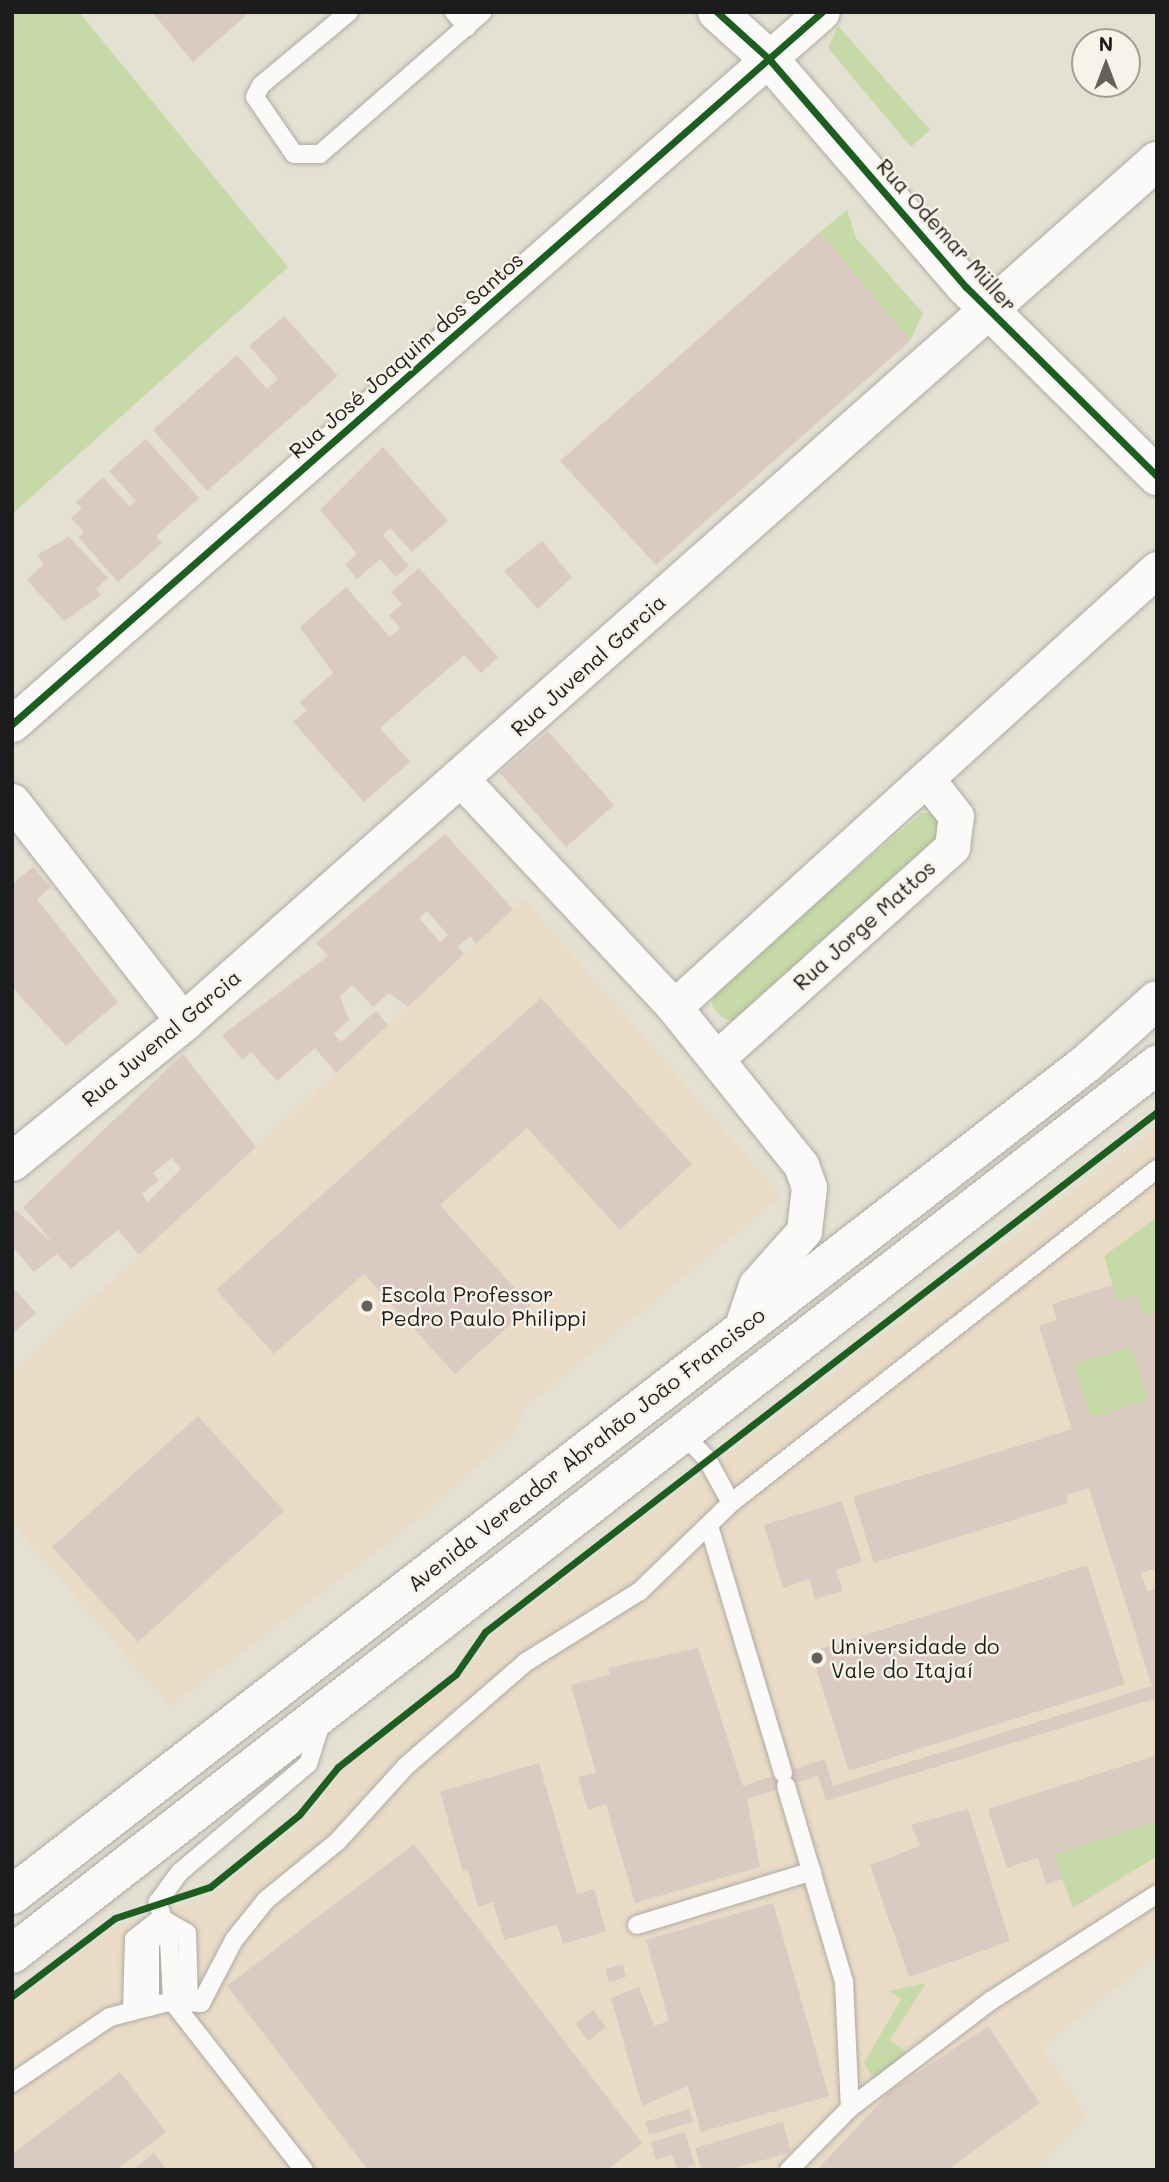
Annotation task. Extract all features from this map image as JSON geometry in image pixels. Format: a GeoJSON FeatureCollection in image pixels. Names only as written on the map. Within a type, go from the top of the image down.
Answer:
{"type":"FeatureCollection","features":[{"type":"Feature","properties":{"kind":"main road","name":"Rua Odemar Müller"},"geometry":{"type":"LineString","coordinates":[[717,12],[769,59],[989,309],[1157,476]]}},
{"type":"Feature","properties":{"kind":"main road","name":"Rua Juvenal Garcia"},"geometry":{"type":"LineString","coordinates":[[12,1162],[184,1022],[1157,161]]}},
{"type":"Feature","properties":{"kind":"main road","name":"Avenida Vereador Abrahão João Francisco"},"geometry":{"type":"LineString","coordinates":[[12,1895],[1087,1063],[1157,1000]]}},
{"type":"Feature","properties":{"kind":"main road"},"geometry":{"type":"LineString","coordinates":[[12,1954],[325,1707],[1157,1065]]}},
{"type":"Feature","properties":{"kind":"street","name":"Rua José Joaquim dos Santos"},"geometry":{"type":"LineString","coordinates":[[12,724],[822,12]]}},
{"type":"Feature","properties":{"kind":"street"},"geometry":{"type":"LineString","coordinates":[[674,1007],[1157,569]]}},
{"type":"Feature","properties":{"kind":"street","name":"Rua Jorge Mattos"},"geometry":{"type":"LineString","coordinates":[[718,1058],[952,847],[956,816],[926,778]]}},
{"type":"Feature","properties":{"kind":"street"},"geometry":{"type":"LineString","coordinates":[[460,779],[674,1007],[802,1165],[809,1187],[804,1231],[756,1285],[741,1329]]}},
{"type":"Feature","properties":{"kind":"street"},"geometry":{"type":"LineString","coordinates":[[12,802],[184,1022]]}},
{"type":"Feature","properties":{"kind":"lane"},"geometry":{"type":"LineString","coordinates":[[349,12],[261,85],[255,97],[294,154],[320,154],[483,12]]}},
{"type":"Feature","properties":{"kind":"lane"},"geometry":{"type":"LineString","coordinates":[[454,12],[467,27]]}},
{"type":"Feature","properties":{"kind":"lane"},"geometry":{"type":"LineString","coordinates":[[12,2083],[64,2044],[132,2011],[180,2002],[201,2003],[234,1940],[266,1900],[338,1841],[406,1766],[526,1662],[640,1591],[731,1503],[1157,1169]]}},
{"type":"Feature","properties":{"kind":"lane"},"geometry":{"type":"LineString","coordinates":[[682,1433],[708,1459],[731,1503]]}},
{"type":"Feature","properties":{"kind":"lane"},"geometry":{"type":"LineString","coordinates":[[709,1526],[785,1780],[848,2006],[844,2035],[850,2108]]}},
{"type":"Feature","properties":{"kind":"lane"},"geometry":{"type":"LineString","coordinates":[[304,2170],[180,2002],[169,1939],[161,1918],[159,1902],[180,1872],[308,1765],[325,1707]]}},
{"type":"Feature","properties":{"kind":"lane"},"geometry":{"type":"LineString","coordinates":[[637,1925],[811,1871]]}},
{"type":"Feature","properties":{"kind":"lane"},"geometry":{"type":"LineString","coordinates":[[789,2170],[850,2108],[992,2000],[1157,1894]]}},
{"type":"Feature","properties":{"kind":"lane"},"geometry":{"type":"LineString","coordinates":[[150,2007],[150,1945],[161,1918]]}},
{"type":"Feature","properties":{"kind":"lane"},"geometry":{"type":"LineString","coordinates":[[132,2011],[134,1939],[161,1918]]}},
{"type":"Feature","properties":{"kind":"shaded area","name":"Escola Professor Pedro Paulo Philippi"},"geometry":{"type":"Polygon","coordinates":[[[524,899],[781,1196],[524,1409],[513,1435],[400,1534],[170,1706],[12,1523],[12,1373],[524,899]]]}},
{"type":"Feature","properties":{"kind":"shaded area","name":"Universidade do Vale do Itajaí"},"geometry":{"type":"Polygon","coordinates":[[[1157,1127],[1157,1955],[1041,2048],[1087,2116],[1033,2170],[12,2170],[12,2005],[109,1930],[211,1895],[305,1821],[342,1771],[468,1670],[493,1634],[1157,1127]]]}},
{"type":"Feature","properties":{"kind":"green space"},"geometry":{"type":"Polygon","coordinates":[[[12,12],[79,12],[288,267],[12,514],[12,12]]]}},
{"type":"Feature","properties":{"kind":"green space"},"geometry":{"type":"Polygon","coordinates":[[[838,26],[930,130],[911,147],[828,48],[838,26]]]}},
{"type":"Feature","properties":{"kind":"green space"},"geometry":{"type":"Polygon","coordinates":[[[847,210],[856,238],[923,313],[910,341],[820,232],[847,210]]]}},
{"type":"Feature","properties":{"kind":"green space"},"geometry":{"type":"Polygon","coordinates":[[[922,813],[936,813],[947,837],[736,1022],[721,1017],[712,1006],[715,989],[922,813]]]}},
{"type":"Feature","properties":{"kind":"green space"},"geometry":{"type":"Polygon","coordinates":[[[1157,1217],[1157,1312],[1144,1316],[1137,1295],[1117,1301],[1104,1256],[1157,1217]]]}},
{"type":"Feature","properties":{"kind":"green space"},"geometry":{"type":"Polygon","coordinates":[[[1131,1346],[1148,1400],[1091,1418],[1073,1364],[1131,1346]]]}},
{"type":"Feature","properties":{"kind":"green space"},"geometry":{"type":"Polygon","coordinates":[[[1157,1821],[1157,1856],[1073,1908],[1053,1854],[1157,1821]]]}},
{"type":"Feature","properties":{"kind":"green space"},"geometry":{"type":"Polygon","coordinates":[[[926,1983],[890,2040],[909,2054],[874,2079],[864,2063],[901,1999],[889,1991],[926,1983]]]}},
{"type":"Feature","properties":{"kind":"building"},"geometry":{"type":"Polygon","coordinates":[[[152,12],[250,12],[193,62],[152,12]]]}},
{"type":"Feature","properties":{"kind":"building"},"geometry":{"type":"Polygon","coordinates":[[[820,232],[910,341],[656,565],[560,461],[820,232]]]}},
{"type":"Feature","properties":{"kind":"building"},"geometry":{"type":"Polygon","coordinates":[[[284,316],[338,376],[207,491],[153,430],[237,355],[267,389],[278,379],[249,346],[284,316]]]}},
{"type":"Feature","properties":{"kind":"building"},"geometry":{"type":"Polygon","coordinates":[[[146,439],[199,498],[156,536],[162,543],[118,582],[78,537],[84,532],[71,518],[82,509],[76,502],[103,477],[129,506],[136,501],[109,471],[146,439]]]}},
{"type":"Feature","properties":{"kind":"building"},"geometry":{"type":"Polygon","coordinates":[[[383,447],[448,521],[412,552],[390,528],[383,535],[409,566],[396,577],[380,559],[357,579],[345,564],[357,554],[320,510],[383,447]]]}},
{"type":"Feature","properties":{"kind":"building"},"geometry":{"type":"Polygon","coordinates":[[[69,537],[108,578],[96,589],[101,595],[64,621],[27,580],[44,564],[37,555],[69,537]]]}},
{"type":"Feature","properties":{"kind":"building"},"geometry":{"type":"Polygon","coordinates":[[[542,541],[572,577],[538,609],[504,571],[542,541]]]}},
{"type":"Feature","properties":{"kind":"building"},"geometry":{"type":"Polygon","coordinates":[[[419,568],[498,657],[481,673],[464,655],[380,728],[410,762],[364,802],[293,722],[307,710],[300,702],[333,673],[300,627],[346,587],[390,637],[400,628],[389,615],[402,604],[391,592],[419,568]]]}},
{"type":"Feature","properties":{"kind":"building"},"geometry":{"type":"Polygon","coordinates":[[[548,731],[614,805],[566,847],[500,773],[548,731]]]}},
{"type":"Feature","properties":{"kind":"building"},"geometry":{"type":"Polygon","coordinates":[[[445,834],[513,909],[476,944],[470,936],[458,947],[464,954],[408,1007],[389,993],[373,1007],[353,985],[340,996],[349,1020],[334,1034],[341,1042],[376,1011],[388,1025],[336,1073],[315,1048],[277,1081],[251,1052],[243,1060],[222,1035],[328,956],[316,943],[445,834]],[[427,911],[419,918],[440,942],[448,935],[427,911]]]}},
{"type":"Feature","properties":{"kind":"building"},"geometry":{"type":"Polygon","coordinates":[[[33,867],[51,887],[37,899],[118,1002],[66,1046],[12,987],[12,884],[33,867]]]}},
{"type":"Feature","properties":{"kind":"building"},"geometry":{"type":"Polygon","coordinates":[[[541,998],[692,1164],[620,1230],[527,1128],[440,1205],[531,1306],[455,1374],[364,1274],[274,1354],[216,1290],[541,998]]]}},
{"type":"Feature","properties":{"kind":"building"},"geometry":{"type":"Polygon","coordinates":[[[183,1054],[256,1147],[139,1255],[118,1230],[71,1269],[57,1254],[34,1272],[12,1246],[12,1207],[53,1243],[23,1207],[183,1054]],[[172,1158],[153,1173],[159,1180],[142,1194],[148,1202],[181,1169],[172,1158]]]}},
{"type":"Feature","properties":{"kind":"building"},"geometry":{"type":"Polygon","coordinates":[[[1112,1285],[1117,1301],[1137,1295],[1144,1316],[1157,1312],[1157,1568],[1141,1573],[1147,1591],[1157,1588],[1157,1698],[826,1801],[818,1776],[747,1799],[760,1867],[635,1903],[606,1804],[588,1810],[578,1777],[596,1773],[571,1685],[610,1674],[608,1668],[698,1648],[743,1786],[825,1759],[833,1786],[1152,1686],[1089,1488],[1066,1495],[1068,1503],[874,1563],[853,1497],[1072,1429],[1039,1326],[1057,1320],[1052,1304],[1112,1285]],[[1131,1346],[1073,1364],[1091,1418],[1148,1400],[1131,1346]]]}},
{"type":"Feature","properties":{"kind":"building"},"geometry":{"type":"Polygon","coordinates":[[[12,1286],[36,1313],[12,1334],[12,1286]]]}},
{"type":"Feature","properties":{"kind":"building"},"geometry":{"type":"Polygon","coordinates":[[[198,1416],[284,1511],[138,1642],[52,1547],[198,1416]]]}},
{"type":"Feature","properties":{"kind":"building"},"geometry":{"type":"Polygon","coordinates":[[[842,1501],[862,1562],[836,1570],[843,1591],[815,1599],[809,1579],[783,1588],[764,1525],[842,1501]]]}},
{"type":"Feature","properties":{"kind":"building"},"geometry":{"type":"Polygon","coordinates":[[[1087,1565],[1125,1684],[849,1771],[811,1652],[1087,1565]]]}},
{"type":"Feature","properties":{"kind":"building"},"geometry":{"type":"Polygon","coordinates":[[[1157,1755],[1157,1821],[1053,1854],[1062,1879],[1053,1882],[1046,1884],[1038,1858],[1007,1868],[988,1809],[1157,1755]]]}},
{"type":"Feature","properties":{"kind":"building"},"geometry":{"type":"Polygon","coordinates":[[[539,1763],[577,1894],[594,1889],[606,1931],[563,1944],[557,1925],[504,1940],[493,1902],[478,1907],[468,1870],[463,1872],[440,1792],[539,1763]]]}},
{"type":"Feature","properties":{"kind":"building"},"geometry":{"type":"Polygon","coordinates":[[[968,1809],[1010,1941],[909,1977],[870,1865],[920,1846],[911,1825],[968,1809]]]}},
{"type":"Feature","properties":{"kind":"building"},"geometry":{"type":"Polygon","coordinates":[[[414,1844],[642,2143],[607,2170],[368,2170],[227,1986],[414,1844]]]}},
{"type":"Feature","properties":{"kind":"building"},"geometry":{"type":"Polygon","coordinates":[[[773,1903],[829,2096],[701,2132],[688,2086],[642,2106],[611,1998],[639,1987],[654,2026],[669,2021],[646,1940],[773,1903]]]}},
{"type":"Feature","properties":{"kind":"building"},"geometry":{"type":"Polygon","coordinates":[[[623,1964],[626,1977],[609,1982],[606,1969],[623,1964]]]}},
{"type":"Feature","properties":{"kind":"building"},"geometry":{"type":"Polygon","coordinates":[[[593,2010],[606,2027],[588,2041],[575,2023],[593,2010]]]}},
{"type":"Feature","properties":{"kind":"building"},"geometry":{"type":"Polygon","coordinates":[[[988,2026],[1040,2103],[947,2170],[817,2170],[892,2090],[988,2026]]]}},
{"type":"Feature","properties":{"kind":"building"},"geometry":{"type":"Polygon","coordinates":[[[120,2072],[166,2132],[116,2170],[12,2170],[12,2154],[120,2072]]]}},
{"type":"Feature","properties":{"kind":"building"},"geometry":{"type":"Polygon","coordinates":[[[689,2109],[693,2122],[649,2135],[645,2122],[689,2109]]]}},
{"type":"Feature","properties":{"kind":"building"},"geometry":{"type":"Polygon","coordinates":[[[783,2122],[791,2152],[729,2170],[701,2170],[695,2148],[783,2122]]]}},
{"type":"Feature","properties":{"kind":"building"},"geometry":{"type":"Polygon","coordinates":[[[685,2132],[695,2165],[677,2170],[672,2155],[656,2160],[651,2142],[685,2132]]]}},
{"type":"Feature","properties":{"kind":"building"},"geometry":{"type":"Polygon","coordinates":[[[154,2153],[167,2170],[132,2170],[154,2153]]]}},
{"type":"Feature","properties":{"kind":"cycle path"},"geometry":{"type":"LineString","coordinates":[[717,12],[769,59],[966,287],[1157,476]]}},
{"type":"Feature","properties":{"kind":"cycle path"},"geometry":{"type":"LineString","coordinates":[[12,724],[822,12]]}},
{"type":"Feature","properties":{"kind":"cycle path"},"geometry":{"type":"LineString","coordinates":[[12,1996],[115,1918],[210,1887],[299,1815],[338,1767],[456,1674],[485,1632],[1157,1112]]}},
{"type":"Feature","properties":{"kind":"place","name":"Escola Professor Pedro Paulo Philippi"},"geometry":{"type":"Point","coordinates":[367,1306]}},
{"type":"Feature","properties":{"kind":"place","name":"Universidade do Vale do Itajaí"},"geometry":{"type":"Point","coordinates":[817,1658]}}]}
